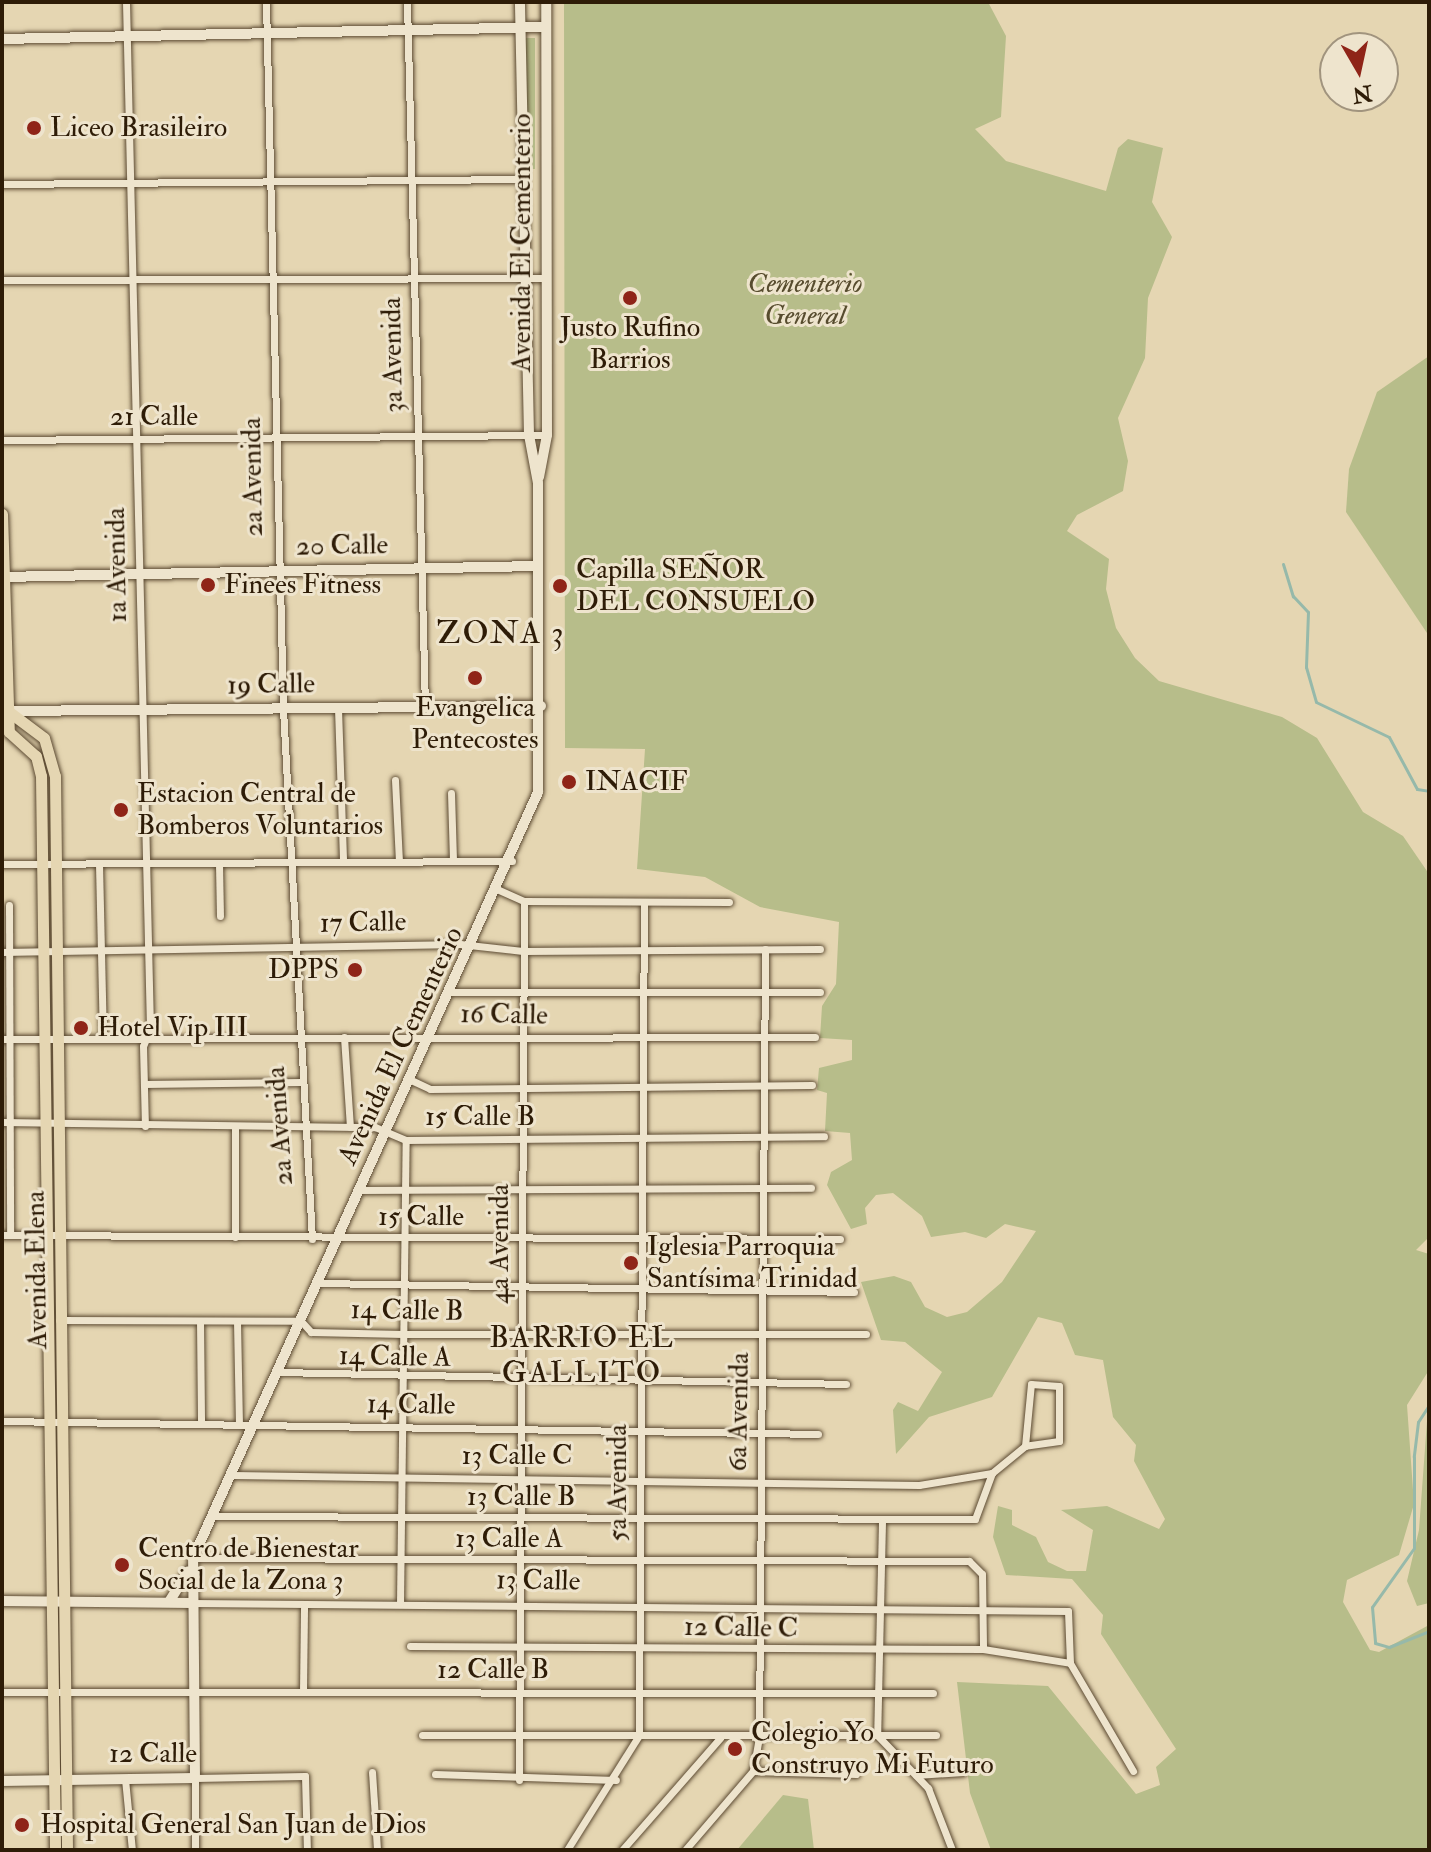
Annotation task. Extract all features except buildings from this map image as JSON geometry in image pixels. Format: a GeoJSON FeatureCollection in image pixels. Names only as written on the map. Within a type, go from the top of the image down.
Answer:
{"type":"FeatureCollection","features":[{"type":"Feature","properties":{"kind":"main road","name":"Avenida El Cementerio"},"geometry":{"type":"LineString","coordinates":[[520,2],[529,435],[538,483]]}},
{"type":"Feature","properties":{"kind":"main road","name":"Avenida El Cementerio"},"geometry":{"type":"LineString","coordinates":[[192,1603],[188,1572],[193,1558],[474,946],[512,861],[538,792],[541,706],[538,483],[547,435],[546,2]]}},
{"type":"Feature","properties":{"kind":"main road"},"geometry":{"type":"LineString","coordinates":[[2,39],[546,27]]}},
{"type":"Feature","properties":{"kind":"main road","name":"Avenida Elena"},"geometry":{"type":"LineString","coordinates":[[2,514],[5,712],[12,738],[40,766],[49,864]]}},
{"type":"Feature","properties":{"kind":"main road","name":"20 Calle"},"geometry":{"type":"LineString","coordinates":[[2,577],[538,566]]}},
{"type":"Feature","properties":{"kind":"main road","name":"19 Calle"},"geometry":{"type":"LineString","coordinates":[[5,712],[541,706]]}},
{"type":"Feature","properties":{"kind":"main road","name":"Avenida Elena"},"geometry":{"type":"LineString","coordinates":[[5,712],[38,730],[52,754],[49,864],[52,1122],[47,1235],[49,1421],[58,1601]]}},
{"type":"Feature","properties":{"kind":"main road","name":"Avenida Elena"},"geometry":{"type":"LineString","coordinates":[[52,1122],[61,1235],[63,1421],[58,1601],[60,1780],[55,1850]]}},
{"type":"Feature","properties":{"kind":"main road"},"geometry":{"type":"LineString","coordinates":[[169,1602],[188,1572]]}},
{"type":"Feature","properties":{"kind":"main road","name":"13 Calle"},"geometry":{"type":"LineString","coordinates":[[2,1601],[192,1603]]}},
{"type":"Feature","properties":{"kind":"main road"},"geometry":{"type":"LineString","coordinates":[[192,1603],[195,1778]]}},
{"type":"Feature","properties":{"kind":"main road","name":"12 Calle"},"geometry":{"type":"LineString","coordinates":[[2,1781],[195,1778]]}},
{"type":"Feature","properties":{"kind":"main road","name":"Avenida Elena"},"geometry":{"type":"LineString","coordinates":[[60,1780],[67,1850]]}},
{"type":"Feature","properties":{"kind":"street","name":"1a Avenida"},"geometry":{"type":"LineString","coordinates":[[126,2],[148,950],[145,1126]]}},
{"type":"Feature","properties":{"kind":"street","name":"2a Avenida"},"geometry":{"type":"LineString","coordinates":[[266,2],[283,709],[297,1037],[312,1239]]}},
{"type":"Feature","properties":{"kind":"street","name":"3a Avenida"},"geometry":{"type":"LineString","coordinates":[[407,2],[425,707]]}},
{"type":"Feature","properties":{"kind":"street"},"geometry":{"type":"LineString","coordinates":[[2,184],[524,179]]}},
{"type":"Feature","properties":{"kind":"street"},"geometry":{"type":"LineString","coordinates":[[2,280],[546,278]]}},
{"type":"Feature","properties":{"kind":"street","name":"21 Calle"},"geometry":{"type":"LineString","coordinates":[[2,440],[547,435]]}},
{"type":"Feature","properties":{"kind":"street"},"geometry":{"type":"LineString","coordinates":[[338,708],[343,862]]}},
{"type":"Feature","properties":{"kind":"street"},"geometry":{"type":"LineString","coordinates":[[395,780],[399,862]]}},
{"type":"Feature","properties":{"kind":"street"},"geometry":{"type":"LineString","coordinates":[[451,793],[453,861]]}},
{"type":"Feature","properties":{"kind":"street"},"geometry":{"type":"LineString","coordinates":[[2,864],[512,861]]}},
{"type":"Feature","properties":{"kind":"street"},"geometry":{"type":"LineString","coordinates":[[99,864],[103,1038]]}},
{"type":"Feature","properties":{"kind":"street"},"geometry":{"type":"LineString","coordinates":[[219,864],[220,916]]}},
{"type":"Feature","properties":{"kind":"street"},"geometry":{"type":"LineString","coordinates":[[499,890],[524,901],[729,902]]}},
{"type":"Feature","properties":{"kind":"street","name":"4a Avenida"},"geometry":{"type":"LineString","coordinates":[[519,1780],[524,901]]}},
{"type":"Feature","properties":{"kind":"street","name":"5a Avenida"},"geometry":{"type":"LineString","coordinates":[[570,1849],[616,1780],[639,1735],[644,902]]}},
{"type":"Feature","properties":{"kind":"street"},"geometry":{"type":"LineString","coordinates":[[6,1235],[6,952],[9,905]]}},
{"type":"Feature","properties":{"kind":"street","name":"17 Calle"},"geometry":{"type":"LineString","coordinates":[[6,952],[474,946],[523,951],[820,949]]}},
{"type":"Feature","properties":{"kind":"street","name":"6a Avenida"},"geometry":{"type":"LineString","coordinates":[[753,1771],[759,1737],[765,949]]}},
{"type":"Feature","properties":{"kind":"street"},"geometry":{"type":"LineString","coordinates":[[452,992],[820,992]]}},
{"type":"Feature","properties":{"kind":"street"},"geometry":{"type":"LineString","coordinates":[[344,1037],[350,1127]]}},
{"type":"Feature","properties":{"kind":"street","name":"16 Calle"},"geometry":{"type":"LineString","coordinates":[[6,1039],[815,1037]]}},
{"type":"Feature","properties":{"kind":"street"},"geometry":{"type":"LineString","coordinates":[[411,1080],[430,1089],[812,1085]]}},
{"type":"Feature","properties":{"kind":"street"},"geometry":{"type":"LineString","coordinates":[[144,1084],[301,1082]]}},
{"type":"Feature","properties":{"kind":"street","name":"15 Calle B"},"geometry":{"type":"LineString","coordinates":[[6,1122],[235,1129],[390,1128],[406,1140],[824,1136]]}},
{"type":"Feature","properties":{"kind":"street"},"geometry":{"type":"LineString","coordinates":[[235,1129],[235,1237]]}},
{"type":"Feature","properties":{"kind":"street"},"geometry":{"type":"LineString","coordinates":[[400,1604],[406,1140]]}},
{"type":"Feature","properties":{"kind":"street"},"geometry":{"type":"LineString","coordinates":[[362,1190],[811,1188]]}},
{"type":"Feature","properties":{"kind":"street","name":"15 Calle"},"geometry":{"type":"LineString","coordinates":[[6,1235],[312,1239],[840,1239]]}},
{"type":"Feature","properties":{"kind":"street"},"geometry":{"type":"LineString","coordinates":[[319,1283],[404,1288],[854,1292]]}},
{"type":"Feature","properties":{"kind":"street","name":"14 Calle B"},"geometry":{"type":"LineString","coordinates":[[49,1320],[301,1321],[311,1332],[403,1334],[866,1334]]}},
{"type":"Feature","properties":{"kind":"street"},"geometry":{"type":"LineString","coordinates":[[200,1321],[201,1422]]}},
{"type":"Feature","properties":{"kind":"street"},"geometry":{"type":"LineString","coordinates":[[237,1321],[239,1422]]}},
{"type":"Feature","properties":{"kind":"street","name":"14 Calle A"},"geometry":{"type":"LineString","coordinates":[[279,1372],[402,1379],[846,1384]]}},
{"type":"Feature","properties":{"kind":"street"},"geometry":{"type":"LineString","coordinates":[[992,1473],[1025,1446],[1059,1437],[1060,1388],[1033,1384],[1025,1446]]}},
{"type":"Feature","properties":{"kind":"street","name":"14 Calle"},"geometry":{"type":"LineString","coordinates":[[2,1421],[239,1422],[402,1428],[818,1434]]}},
{"type":"Feature","properties":{"kind":"street","name":"13 Calle C"},"geometry":{"type":"LineString","coordinates":[[233,1475],[401,1479],[760,1479],[919,1485],[992,1473]]}},
{"type":"Feature","properties":{"kind":"street","name":"13 Calle B"},"geometry":{"type":"LineString","coordinates":[[212,1516],[882,1522],[973,1519],[992,1473]]}},
{"type":"Feature","properties":{"kind":"street"},"geometry":{"type":"LineString","coordinates":[[882,1522],[877,1735],[934,1798],[952,1850]]}},
{"type":"Feature","properties":{"kind":"street","name":"13 Calle A"},"geometry":{"type":"LineString","coordinates":[[193,1558],[969,1561],[982,1574],[983,1609]]}},
{"type":"Feature","properties":{"kind":"street","name":"13 Calle"},"geometry":{"type":"LineString","coordinates":[[192,1603],[759,1604],[1071,1614],[1070,1663]]}},
{"type":"Feature","properties":{"kind":"street"},"geometry":{"type":"LineString","coordinates":[[303,1692],[304,1605]]}},
{"type":"Feature","properties":{"kind":"street"},"geometry":{"type":"LineString","coordinates":[[983,1609],[983,1649]]}},
{"type":"Feature","properties":{"kind":"street","name":"12 Calle C"},"geometry":{"type":"LineString","coordinates":[[410,1646],[879,1651],[983,1649],[1070,1663]]}},
{"type":"Feature","properties":{"kind":"street"},"geometry":{"type":"LineString","coordinates":[[1070,1663],[1133,1771]]}},
{"type":"Feature","properties":{"kind":"street","name":"12 Calle B"},"geometry":{"type":"LineString","coordinates":[[2,1692],[933,1693]]}},
{"type":"Feature","properties":{"kind":"street"},"geometry":{"type":"LineString","coordinates":[[422,1735],[720,1738],[936,1735]]}},
{"type":"Feature","properties":{"kind":"street"},"geometry":{"type":"LineString","coordinates":[[622,1850],[720,1738]]}},
{"type":"Feature","properties":{"kind":"street"},"geometry":{"type":"LineString","coordinates":[[685,1850],[753,1771],[856,1774]]}},
{"type":"Feature","properties":{"kind":"street"},"geometry":{"type":"LineString","coordinates":[[372,1772],[377,1850]]}},
{"type":"Feature","properties":{"kind":"street"},"geometry":{"type":"LineString","coordinates":[[916,1775],[963,1772]]}},
{"type":"Feature","properties":{"kind":"street"},"geometry":{"type":"LineString","coordinates":[[435,1774],[519,1780],[616,1780]]}},
{"type":"Feature","properties":{"kind":"street","name":"12 Calle"},"geometry":{"type":"LineString","coordinates":[[195,1778],[305,1776],[307,1850]]}},
{"type":"Feature","properties":{"kind":"street"},"geometry":{"type":"LineString","coordinates":[[195,1778],[195,1850]]}},
{"type":"Feature","properties":{"kind":"street"},"geometry":{"type":"LineString","coordinates":[[125,1779],[132,1850]]}},
{"type":"Feature","properties":{"kind":"green space","name":"Cementerio General"},"geometry":{"type":"Polygon","coordinates":[[[564,2],[988,2],[1006,36],[1001,117],[975,129],[1006,161],[1106,191],[1118,148],[1128,139],[1163,148],[1152,202],[1172,237],[1148,298],[1145,358],[1118,418],[1128,461],[1123,491],[1077,515],[1067,531],[1109,559],[1106,589],[1116,628],[1135,658],[1159,681],[1282,717],[1317,738],[1363,812],[1403,836],[1429,874],[1429,1237],[1416,1250],[1429,1254],[1429,1370],[1407,1405],[1414,1504],[1399,1555],[1347,1580],[1343,1602],[1370,1650],[1379,1652],[1429,1625],[1429,1850],[991,1850],[970,1793],[957,1682],[1048,1686],[1136,1794],[1160,1785],[1156,1767],[1176,1749],[1101,1634],[1103,1615],[1072,1579],[1006,1575],[993,1537],[998,1506],[1012,1510],[1012,1525],[1036,1537],[1048,1562],[1067,1571],[1086,1571],[1093,1530],[1061,1510],[1107,1506],[1159,1529],[1165,1519],[1134,1461],[1136,1445],[1113,1417],[1103,1360],[1075,1355],[1062,1323],[1038,1317],[992,1397],[929,1417],[896,1454],[893,1410],[898,1402],[918,1411],[942,1372],[905,1342],[881,1340],[861,1282],[894,1276],[911,1282],[925,1307],[947,1317],[967,1312],[1002,1282],[1036,1231],[1005,1224],[986,1238],[965,1232],[931,1237],[922,1216],[893,1193],[876,1195],[865,1208],[867,1224],[851,1229],[827,1185],[831,1172],[852,1160],[850,1133],[825,1131],[827,1093],[817,1090],[819,1068],[852,1060],[852,1040],[820,1038],[822,1006],[836,984],[839,922],[760,907],[705,877],[637,869],[645,749],[565,748],[564,2]]]}},
{"type":"Feature","properties":{"kind":"green space"},"geometry":{"type":"Polygon","coordinates":[[[525,38],[535,38],[535,169],[525,169],[525,38]]]}},
{"type":"Feature","properties":{"kind":"green space"},"geometry":{"type":"Polygon","coordinates":[[[1429,356],[1429,636],[1346,512],[1349,469],[1377,392],[1429,356]]]}},
{"type":"Feature","properties":{"kind":"green space"},"geometry":{"type":"Polygon","coordinates":[[[1429,1394],[1429,1603],[1417,1606],[1407,1581],[1419,1530],[1429,1394]]]}},
{"type":"Feature","properties":{"kind":"green space"},"geometry":{"type":"Polygon","coordinates":[[[783,1795],[808,1799],[814,1850],[737,1850],[783,1795]]]}},
{"type":"Feature","properties":{"kind":"waterway"},"geometry":{"type":"LineString","coordinates":[[1283,564],[1293,596],[1308,612],[1306,667],[1316,702],[1389,737],[1417,789],[1429,791]]}},
{"type":"Feature","properties":{"kind":"waterway"},"geometry":{"type":"LineString","coordinates":[[1429,1405],[1418,1422],[1414,1457],[1414,1548],[1372,1607],[1375,1643],[1389,1647],[1429,1631]]}},
{"type":"Feature","properties":{"kind":"place","name":"Liceo Brasileiro"},"geometry":{"type":"Point","coordinates":[34,128]}},
{"type":"Feature","properties":{"kind":"place","name":"Justo Rufino Barrios"},"geometry":{"type":"Point","coordinates":[630,298]}},
{"type":"Feature","properties":{"kind":"place","name":"Finees Fitness"},"geometry":{"type":"Point","coordinates":[208,585]}},
{"type":"Feature","properties":{"kind":"place","name":"Capilla SEÑOR DEL CONSUELO"},"geometry":{"type":"Point","coordinates":[560,586]}},
{"type":"Feature","properties":{"kind":"place","name":"Evangelica Pentecostes"},"geometry":{"type":"Point","coordinates":[475,678]}},
{"type":"Feature","properties":{"kind":"place","name":"INACIF"},"geometry":{"type":"Point","coordinates":[569,782]}},
{"type":"Feature","properties":{"kind":"place","name":"Estacion Central de Bomberos Voluntarios"},"geometry":{"type":"Point","coordinates":[121,810]}},
{"type":"Feature","properties":{"kind":"place","name":"DPPS"},"geometry":{"type":"Point","coordinates":[355,970]}},
{"type":"Feature","properties":{"kind":"place","name":"Hotel Vip III"},"geometry":{"type":"Point","coordinates":[81,1028]}},
{"type":"Feature","properties":{"kind":"place","name":"Iglesia Parroquia Santísima Trinidad"},"geometry":{"type":"Point","coordinates":[631,1263]}},
{"type":"Feature","properties":{"kind":"place","name":"Centro de Bienestar Social de la Zona 3"},"geometry":{"type":"Point","coordinates":[122,1565]}},
{"type":"Feature","properties":{"kind":"place","name":"Colegio Yo Construyo Mi Futuro"},"geometry":{"type":"Point","coordinates":[735,1749]}},
{"type":"Feature","properties":{"kind":"place","name":"Hospital General San Juan de Dios"},"geometry":{"type":"Point","coordinates":[22,1825]}},
{"type":"Feature","properties":{"kind":"district","name":"ZONA 3"},"geometry":{"type":"Point","coordinates":[501,633]}},
{"type":"Feature","properties":{"kind":"district","name":"BARRIO EL GALLITO"},"geometry":{"type":"Point","coordinates":[582,1355]}}]}
